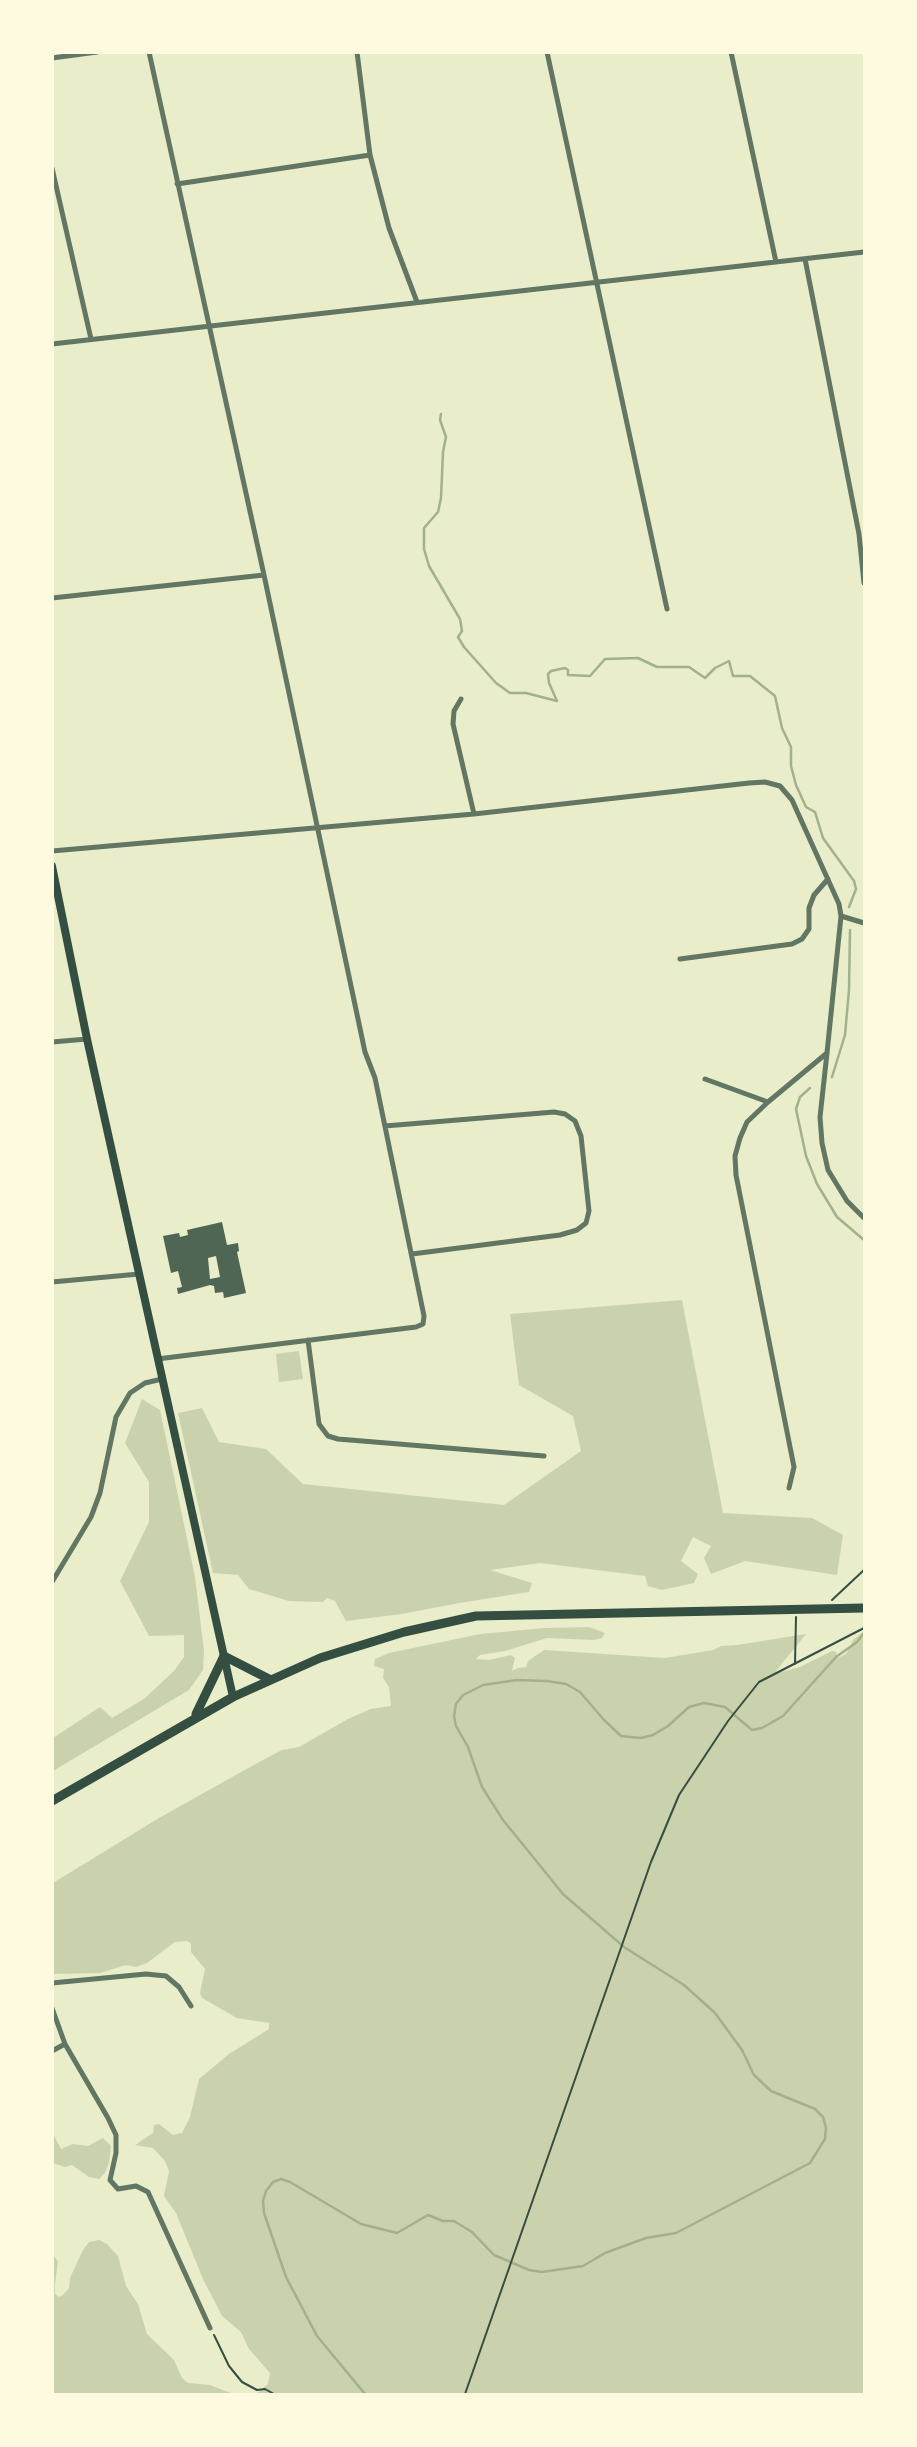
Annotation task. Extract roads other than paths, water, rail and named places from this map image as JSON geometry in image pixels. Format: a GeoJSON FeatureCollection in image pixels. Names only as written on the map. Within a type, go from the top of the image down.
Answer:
{"type":"FeatureCollection","features":[{"type":"Feature","properties":{"kind":"main road"},"geometry":{"type":"LineString","coordinates":[[52,866],[87,1039],[233,1697]]}},
{"type":"Feature","properties":{"kind":"main road"},"geometry":{"type":"LineString","coordinates":[[52,1801],[233,1697],[320,1658],[404,1632],[476,1616],[864,1608]]}},
{"type":"Feature","properties":{"kind":"main road"},"geometry":{"type":"LineString","coordinates":[[224,1656],[271,1680]]}},
{"type":"Feature","properties":{"kind":"main road"},"geometry":{"type":"LineString","coordinates":[[196,1718],[224,1656]]}},
{"type":"Feature","properties":{"kind":"street"},"geometry":{"type":"LineString","coordinates":[[52,58],[97,52]]}},
{"type":"Feature","properties":{"kind":"street"},"geometry":{"type":"LineString","coordinates":[[149,52],[365,1052],[385,1126],[424,1316],[423,1324],[416,1327],[158,1359]]}},
{"type":"Feature","properties":{"kind":"street"},"geometry":{"type":"LineString","coordinates":[[357,52],[370,155],[389,228],[417,302]]}},
{"type":"Feature","properties":{"kind":"street"},"geometry":{"type":"LineString","coordinates":[[547,52],[667,609]]}},
{"type":"Feature","properties":{"kind":"street"},"geometry":{"type":"LineString","coordinates":[[731,52],[776,262]]}},
{"type":"Feature","properties":{"kind":"street"},"geometry":{"type":"LineString","coordinates":[[177,184],[370,155]]}},
{"type":"Feature","properties":{"kind":"street"},"geometry":{"type":"LineString","coordinates":[[52,168],[90,340]]}},
{"type":"Feature","properties":{"kind":"street"},"geometry":{"type":"LineString","coordinates":[[52,344],[864,252]]}},
{"type":"Feature","properties":{"kind":"street"},"geometry":{"type":"LineString","coordinates":[[805,259],[862,534],[864,583]]}},
{"type":"Feature","properties":{"kind":"street"},"geometry":{"type":"LineString","coordinates":[[52,598],[264,575]]}},
{"type":"Feature","properties":{"kind":"street"},"geometry":{"type":"LineString","coordinates":[[461,699],[454,711],[453,724],[474,814]]}},
{"type":"Feature","properties":{"kind":"street"},"geometry":{"type":"LineString","coordinates":[[52,851],[474,814],[749,783],[765,782],[780,786],[792,800],[839,904],[841,916],[820,1117],[821,1143],[828,1170],[847,1201],[864,1219]]}},
{"type":"Feature","properties":{"kind":"street"},"geometry":{"type":"LineString","coordinates":[[680,959],[792,944],[802,939],[809,929],[809,908],[814,895],[828,879]]}},
{"type":"Feature","properties":{"kind":"street"},"geometry":{"type":"LineString","coordinates":[[841,916],[864,923]]}},
{"type":"Feature","properties":{"kind":"street"},"geometry":{"type":"LineString","coordinates":[[52,1042],[87,1039]]}},
{"type":"Feature","properties":{"kind":"street"},"geometry":{"type":"LineString","coordinates":[[789,1488],[794,1467],[736,1175],[735,1156],[747,1122],[827,1053]]}},
{"type":"Feature","properties":{"kind":"street"},"geometry":{"type":"LineString","coordinates":[[705,1079],[768,1102]]}},
{"type":"Feature","properties":{"kind":"street"},"geometry":{"type":"LineString","coordinates":[[385,1126],[554,1112],[565,1114],[575,1121],[581,1136],[589,1211],[586,1223],[577,1230],[560,1235],[412,1254]]}},
{"type":"Feature","properties":{"kind":"street"},"geometry":{"type":"LineString","coordinates":[[52,1282],[139,1274]]}},
{"type":"Feature","properties":{"kind":"street"},"geometry":{"type":"LineString","coordinates":[[308,1340],[319,1424],[328,1436],[544,1456]]}},
{"type":"Feature","properties":{"kind":"street"},"geometry":{"type":"LineString","coordinates":[[52,1583],[96,1505],[116,1417],[130,1393],[145,1383],[162,1379]]}},
{"type":"Feature","properties":{"kind":"street"},"geometry":{"type":"LineString","coordinates":[[52,1983],[146,1974],[166,1976],[179,1987],[191,2006]]}},
{"type":"Feature","properties":{"kind":"street"},"geometry":{"type":"LineString","coordinates":[[52,2008],[65,2044],[116,2135],[116,2153],[110,2180],[118,2189],[136,2186],[148,2192],[210,2328]]}},
{"type":"Feature","properties":{"kind":"street"},"geometry":{"type":"LineString","coordinates":[[52,2051],[65,2044]]}},
{"type":"Feature","properties":{"kind":"waterway"},"geometry":{"type":"LineString","coordinates":[[441,414],[440,420],[446,437],[441,498],[438,512],[424,528],[424,549],[429,566],[460,619],[462,631],[458,637],[464,647],[496,683],[510,693],[526,693],[557,701],[549,683],[548,674],[551,671],[565,668],[568,675],[590,676],[605,659],[638,658],[657,667],[689,667],[705,678],[715,668],[729,661],[733,676],[750,676],[775,696],[782,728],[791,747],[791,766],[796,785],[806,807],[815,812],[823,838],[854,881],[856,889],[849,907]]}},
{"type":"Feature","properties":{"kind":"waterway"},"geometry":{"type":"LineString","coordinates":[[832,1077],[845,1035],[850,930]]}},
{"type":"Feature","properties":{"kind":"waterway"},"geometry":{"type":"LineString","coordinates":[[810,1088],[800,1097],[796,1109],[806,1156],[817,1184],[837,1217],[864,1240]]}},
{"type":"Feature","properties":{"kind":"waterway"},"geometry":{"type":"LineString","coordinates":[[365,2394],[317,2336],[286,2277],[264,2213],[263,2201],[273,2182],[281,2179],[290,2182],[361,2224],[397,2233],[428,2215],[443,2221],[454,2221],[472,2232],[494,2255],[529,2270],[542,2272],[583,2266],[605,2253],[646,2238],[676,2233],[810,2163],[825,2139],[823,2117],[815,2109],[771,2091],[754,2075],[742,2050],[715,2013],[684,1985],[624,1947],[563,1894],[503,1820],[482,1787],[468,1747],[456,1726],[456,1704],[463,1695],[483,1685],[517,1680],[547,1681],[566,1684],[580,1692],[621,1736],[641,1738],[653,1735],[668,1726],[689,1707],[704,1703],[725,1707],[752,1730],[762,1728],[783,1716],[836,1657],[857,1642],[864,1633]]}}]}
